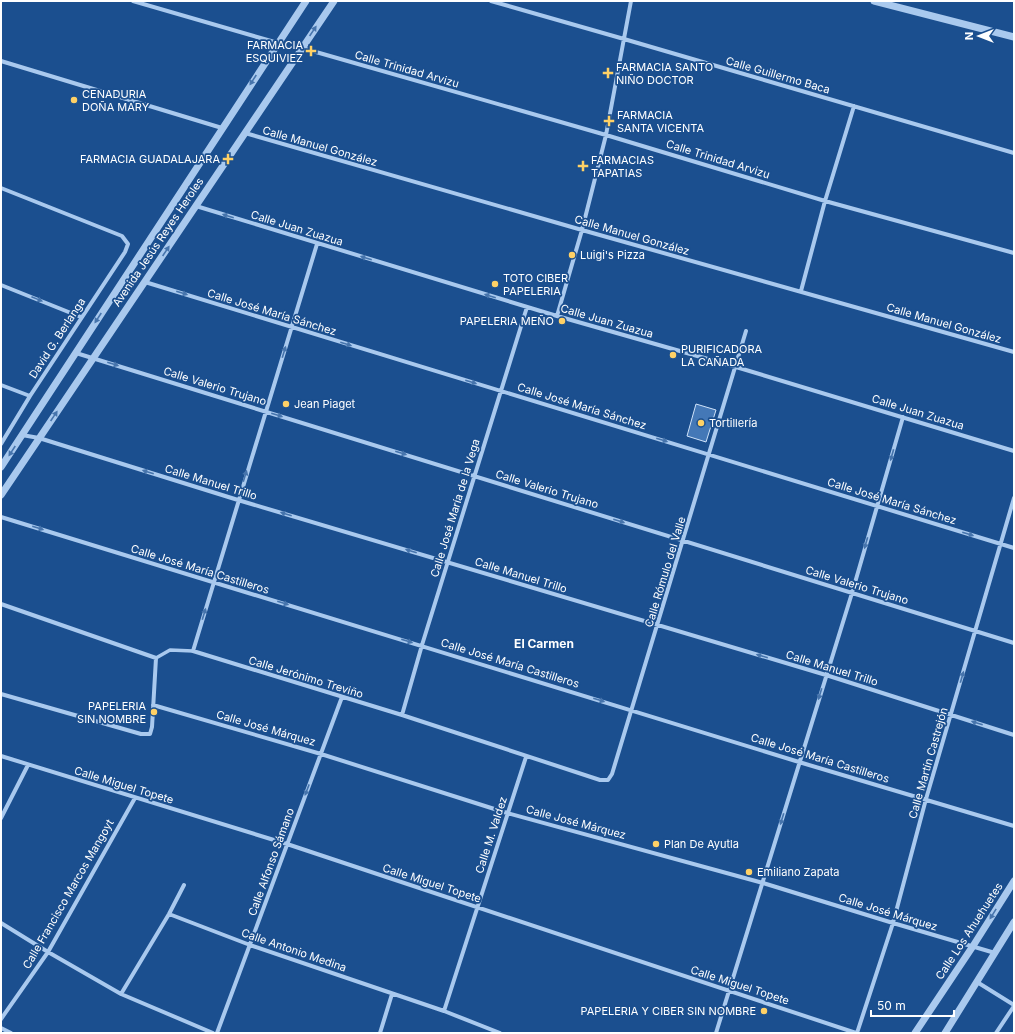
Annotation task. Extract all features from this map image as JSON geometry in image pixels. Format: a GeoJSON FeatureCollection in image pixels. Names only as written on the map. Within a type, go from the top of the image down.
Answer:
{"type":"FeatureCollection","features":[{"type":"Feature","properties":{"kind":"street"},"geometry":{"type":"LineString","coordinates":[[133,1],[278,43]]}},
{"type":"Feature","properties":{"kind":"street","name":"Avenida Jesús Reyes Heroles"},"geometry":{"type":"LineString","coordinates":[[1,467],[306,1]]}},
{"type":"Feature","properties":{"kind":"street","name":"Avenida Jesús Reyes Heroles"},"geometry":{"type":"LineString","coordinates":[[1,495],[334,1]]}},
{"type":"Feature","properties":{"kind":"street","name":"Calle Guillermo Baca"},"geometry":{"type":"LineString","coordinates":[[492,1],[1014,153]]}},
{"type":"Feature","properties":{"kind":"street"},"geometry":{"type":"LineString","coordinates":[[557,316],[582,230],[606,135],[631,1]]}},
{"type":"Feature","properties":{"kind":"street"},"geometry":{"type":"LineString","coordinates":[[874,1],[1014,38]]}},
{"type":"Feature","properties":{"kind":"street","name":"Calle Trinidad Arvizu"},"geometry":{"type":"LineString","coordinates":[[302,48],[606,135],[825,201],[1014,253]]}},
{"type":"Feature","properties":{"kind":"street"},"geometry":{"type":"LineString","coordinates":[[1,62],[222,128]]}},
{"type":"Feature","properties":{"kind":"street"},"geometry":{"type":"LineString","coordinates":[[800,291],[825,201],[854,106]]}},
{"type":"Feature","properties":{"kind":"street","name":"Calle Manuel González"},"geometry":{"type":"LineString","coordinates":[[245,133],[1014,352]]}},
{"type":"Feature","properties":{"kind":"street","name":"David G. Berlanga"},"geometry":{"type":"LineString","coordinates":[[1,188],[122,236],[128,244],[125,252],[81,317],[1,444]]}},
{"type":"Feature","properties":{"kind":"street","name":"Calle Juan Zuazua"},"geometry":{"type":"LineString","coordinates":[[196,206],[557,316],[736,367],[1014,451]]}},
{"type":"Feature","properties":{"kind":"street"},"geometry":{"type":"LineString","coordinates":[[193,651],[317,244]]}},
{"type":"Feature","properties":{"kind":"street","name":"Calle José María Sánchez"},"geometry":{"type":"LineString","coordinates":[[145,282],[1014,548]]}},
{"type":"Feature","properties":{"kind":"street"},"geometry":{"type":"LineString","coordinates":[[1,285],[81,317]]}},
{"type":"Feature","properties":{"kind":"street","name":"Calle José María de la Vega"},"geometry":{"type":"LineString","coordinates":[[402,715],[422,645],[527,307]]}},
{"type":"Feature","properties":{"kind":"street","name":"Calle Rómulo del Valle"},"geometry":{"type":"LineString","coordinates":[[608,780],[612,774],[684,541],[746,331]]}},
{"type":"Feature","properties":{"kind":"street","name":"Calle Valerio Trujano"},"geometry":{"type":"LineString","coordinates":[[76,353],[1014,643]]}},
{"type":"Feature","properties":{"kind":"street"},"geometry":{"type":"LineString","coordinates":[[1,385],[30,396]]}},
{"type":"Feature","properties":{"kind":"street"},"geometry":{"type":"LineString","coordinates":[[716,1033],[852,593],[903,417]]}},
{"type":"Feature","properties":{"kind":"street","name":"Calle Manuel Trillo"},"geometry":{"type":"LineString","coordinates":[[22,435],[39,438],[238,500],[826,675],[1014,735]]}},
{"type":"Feature","properties":{"kind":"street","name":"Calle Martín Castrejón"},"geometry":{"type":"LineString","coordinates":[[856,1033],[893,923],[926,799],[1014,498]]}},
{"type":"Feature","properties":{"kind":"street","name":"Calle José María Castilleros"},"geometry":{"type":"LineString","coordinates":[[1,517],[799,762],[1014,826]]}},
{"type":"Feature","properties":{"kind":"street"},"geometry":{"type":"LineString","coordinates":[[1,604],[156,658],[152,727],[150,734],[141,734],[1,694]]}},
{"type":"Feature","properties":{"kind":"street","name":"Calle Jerónimo Treviño"},"geometry":{"type":"LineString","coordinates":[[156,658],[170,650],[193,651],[402,715],[526,757],[600,780],[608,780]]}},
{"type":"Feature","properties":{"kind":"street","name":"Calle Alfonso Sámano"},"geometry":{"type":"LineString","coordinates":[[217,1033],[342,697]]}},
{"type":"Feature","properties":{"kind":"street","name":"Calle José Márquez"},"geometry":{"type":"LineString","coordinates":[[153,705],[321,754],[507,813],[763,883],[995,953]]}},
{"type":"Feature","properties":{"kind":"street","name":"Calle Miguel Topete"},"geometry":{"type":"LineString","coordinates":[[1,756],[287,844],[856,1033]]}},
{"type":"Feature","properties":{"kind":"street","name":"Calle M. Valdez"},"geometry":{"type":"LineString","coordinates":[[444,1012],[526,757]]}},
{"type":"Feature","properties":{"kind":"street"},"geometry":{"type":"LineString","coordinates":[[1,818],[28,765]]}},
{"type":"Feature","properties":{"kind":"street","name":"Calle Francisco Marcos Mangoyt"},"geometry":{"type":"LineString","coordinates":[[1,1019],[48,952],[135,798]]}},
{"type":"Feature","properties":{"kind":"street","name":"Calle Los Ahuehuetes"},"geometry":{"type":"LineString","coordinates":[[915,1033],[1014,881]]}},
{"type":"Feature","properties":{"kind":"street"},"geometry":{"type":"LineString","coordinates":[[121,994],[169,914],[184,885]]}},
{"type":"Feature","properties":{"kind":"street","name":"Calle Antonio Medina"},"geometry":{"type":"LineString","coordinates":[[169,914],[250,945],[444,1012],[500,1033]]}},
{"type":"Feature","properties":{"kind":"street"},"geometry":{"type":"LineString","coordinates":[[945,1033],[1014,922]]}},
{"type":"Feature","properties":{"kind":"street"},"geometry":{"type":"LineString","coordinates":[[1,923],[121,994],[213,1033]]}},
{"type":"Feature","properties":{"kind":"street"},"geometry":{"type":"LineString","coordinates":[[977,982],[1014,1005],[996,1033]]}},
{"type":"Feature","properties":{"kind":"street"},"geometry":{"type":"LineString","coordinates":[[380,1033],[392,994]]}},
{"type":"Feature","properties":{"kind":"street"},"geometry":{"type":"LineString","coordinates":[[1,1028],[11,1033]]}},
{"type":"Feature","properties":{"kind":"building","name":"Tortillería"},"geometry":{"type":"Polygon","coordinates":[[[696,404],[716,410],[706,442],[687,436],[696,404]]]}},
{"type":"Feature","properties":{"kind":"place","name":"FARMACIA ESQUIVIEZ"},"geometry":{"type":"Point","coordinates":[311,51]}},
{"type":"Feature","properties":{"kind":"place","name":"FARMACIA SANTO NIÑO DOCTOR"},"geometry":{"type":"Point","coordinates":[608,73]}},
{"type":"Feature","properties":{"kind":"place","name":"CENADURIA DOÑA MARY"},"geometry":{"type":"Point","coordinates":[74,100]}},
{"type":"Feature","properties":{"kind":"place","name":"FARMACIA SANTA VICENTA"},"geometry":{"type":"Point","coordinates":[609,121]}},
{"type":"Feature","properties":{"kind":"place","name":"FARMACIA GUADALAJARA"},"geometry":{"type":"Point","coordinates":[228,159]}},
{"type":"Feature","properties":{"kind":"place","name":"FARMACIAS TAPATIAS"},"geometry":{"type":"Point","coordinates":[583,166]}},
{"type":"Feature","properties":{"kind":"place","name":"Luigi's Pizza"},"geometry":{"type":"Point","coordinates":[572,255]}},
{"type":"Feature","properties":{"kind":"place","name":"TOTO CIBER PAPELERIA"},"geometry":{"type":"Point","coordinates":[495,284]}},
{"type":"Feature","properties":{"kind":"place","name":"PAPELERIA MEÑO"},"geometry":{"type":"Point","coordinates":[562,321]}},
{"type":"Feature","properties":{"kind":"place","name":"PURIFICADORA LA CAÑADA"},"geometry":{"type":"Point","coordinates":[673,355]}},
{"type":"Feature","properties":{"kind":"place","name":"Jean Piaget"},"geometry":{"type":"Point","coordinates":[286,404]}},
{"type":"Feature","properties":{"kind":"place","name":"Tortillería"},"geometry":{"type":"Point","coordinates":[701,423]}},
{"type":"Feature","properties":{"kind":"place","name":"PAPELERIA SIN NOMBRE"},"geometry":{"type":"Point","coordinates":[154,712]}},
{"type":"Feature","properties":{"kind":"place","name":"Plan De Ayutla"},"geometry":{"type":"Point","coordinates":[656,844]}},
{"type":"Feature","properties":{"kind":"place","name":"Emiliano Zapata"},"geometry":{"type":"Point","coordinates":[749,872]}},
{"type":"Feature","properties":{"kind":"place","name":"PAPELERIA Y CIBER SIN NOMBRE"},"geometry":{"type":"Point","coordinates":[764,1011]}},
{"type":"Feature","properties":{"kind":"district","name":"El Carmen"},"geometry":{"type":"Point","coordinates":[544,643]}}]}
